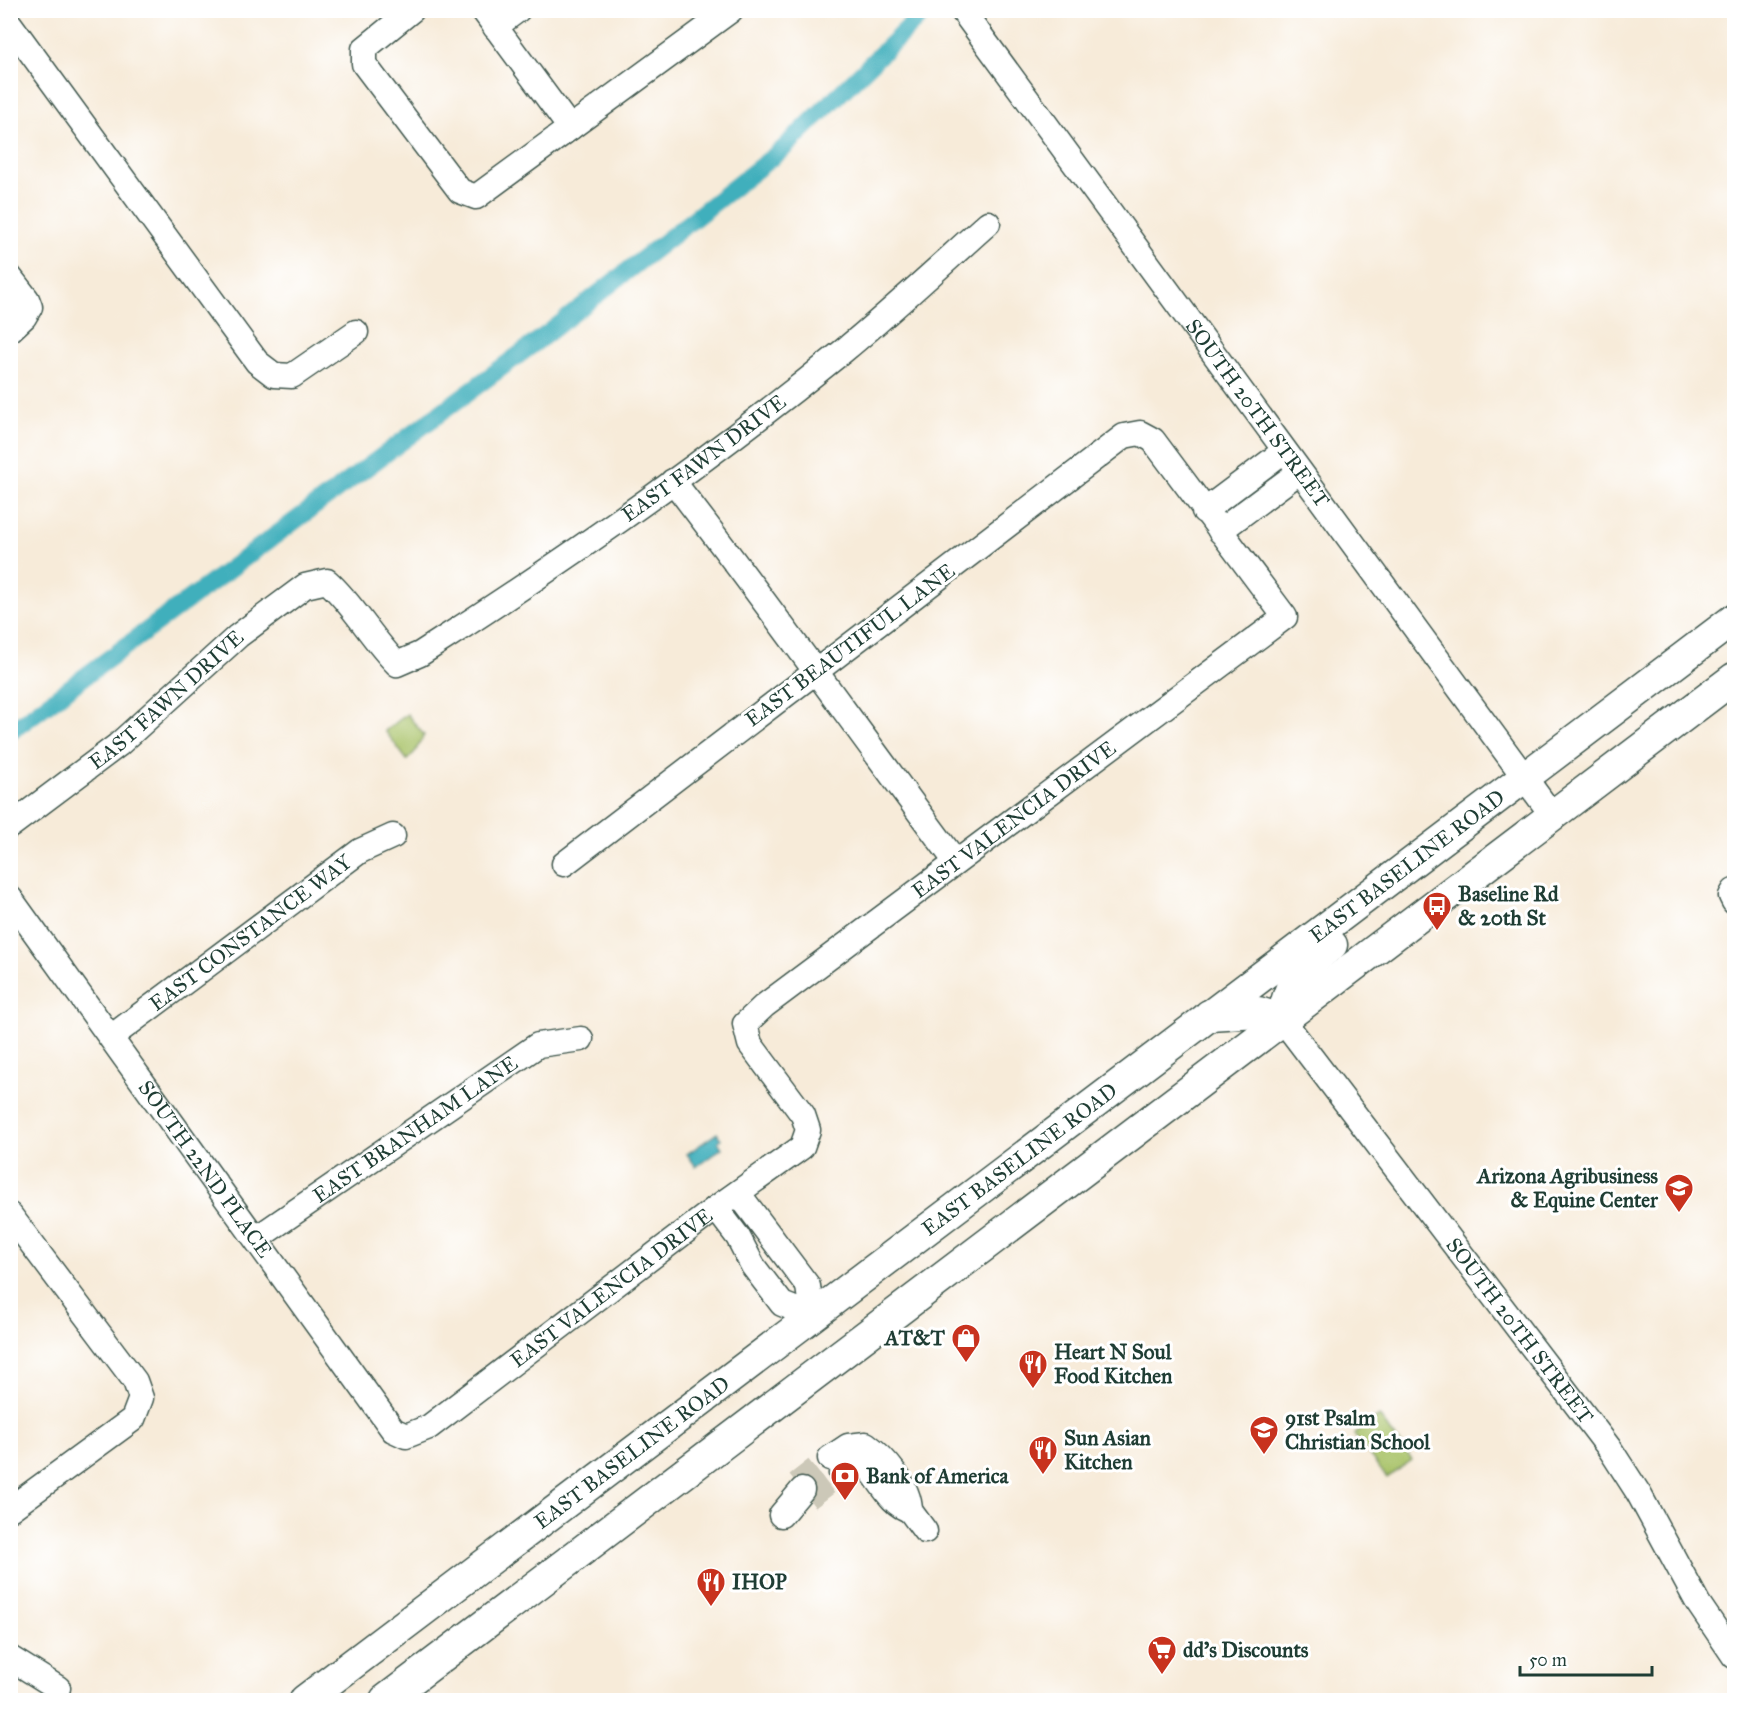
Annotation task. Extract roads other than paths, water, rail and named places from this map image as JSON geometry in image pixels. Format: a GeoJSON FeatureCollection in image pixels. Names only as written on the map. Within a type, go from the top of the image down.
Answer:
{"type":"FeatureCollection","features":[{"type":"Feature","properties":{"kind":"main road","name":"EAST BASELINE ROAD"},"geometry":{"type":"LineString","coordinates":[[305,1701],[1051,1134],[1734,620]]}},
{"type":"Feature","properties":{"kind":"main road"},"geometry":{"type":"LineString","coordinates":[[385,1701],[1734,678]]}},
{"type":"Feature","properties":{"kind":"main road"},"geometry":{"type":"LineString","coordinates":[[1282,1019],[1292,982],[1306,966],[1387,902],[1424,853]]}},
{"type":"Feature","properties":{"kind":"main road"},"geometry":{"type":"LineString","coordinates":[[1209,1015],[1258,1012],[1282,1019]]}},
{"type":"Feature","properties":{"kind":"main road"},"geometry":{"type":"LineString","coordinates":[[1051,1134],[1080,1172]]}},
{"type":"Feature","properties":{"kind":"main road"},"geometry":{"type":"LineString","coordinates":[[812,1316],[840,1354]]}},
{"type":"Feature","properties":{"kind":"street"},"geometry":{"type":"LineString","coordinates":[[412,10],[364,49],[364,64],[460,191],[476,197],[731,10]]}},
{"type":"Feature","properties":{"kind":"street"},"geometry":{"type":"LineString","coordinates":[[518,10],[489,19],[570,128]]}},
{"type":"Feature","properties":{"kind":"street","name":"SOUTH 20TH STREET"},"geometry":{"type":"LineString","coordinates":[[963,10],[1552,815]]}},
{"type":"Feature","properties":{"kind":"street"},"geometry":{"type":"LineString","coordinates":[[10,24],[257,362],[274,375],[292,376],[356,332]]}},
{"type":"Feature","properties":{"kind":"street","name":"EAST FAWN DRIVE"},"geometry":{"type":"LineString","coordinates":[[10,826],[118,745],[238,636],[305,586],[327,581],[343,596],[384,651],[397,664],[420,654],[547,573],[673,481],[842,352],[988,223]]}},
{"type":"Feature","properties":{"kind":"street"},"geometry":{"type":"LineString","coordinates":[[10,277],[27,299],[30,307],[24,317],[10,330]]}},
{"type":"Feature","properties":{"kind":"street","name":"EAST BEAUTIFUL LANE"},"geometry":{"type":"LineString","coordinates":[[564,864],[1124,436],[1140,433],[1153,440],[1204,511]]}},
{"type":"Feature","properties":{"kind":"street"},"geometry":{"type":"LineString","coordinates":[[1284,451],[1204,511],[1220,531],[1299,472]]}},
{"type":"Feature","properties":{"kind":"street"},"geometry":{"type":"LineString","coordinates":[[673,481],[757,590],[815,673],[956,862]]}},
{"type":"Feature","properties":{"kind":"street","name":"EAST VALENCIA DRIVE"},"geometry":{"type":"LineString","coordinates":[[406,1436],[429,1426],[716,1208],[802,1147],[808,1130],[803,1115],[750,1044],[745,1024],[764,1006],[1285,617],[1220,531]]}},
{"type":"Feature","properties":{"kind":"street","name":"EAST CONSTANCE WAY"},"geometry":{"type":"LineString","coordinates":[[111,1037],[360,851],[393,836]]}},
{"type":"Feature","properties":{"kind":"street","name":"SOUTH 22ND PLACE"},"geometry":{"type":"LineString","coordinates":[[10,898],[393,1430],[406,1436]]}},
{"type":"Feature","properties":{"kind":"street","name":"SOUTH 20TH STREET"},"geometry":{"type":"LineString","coordinates":[[1282,1019],[1610,1449],[1639,1494],[1698,1603],[1734,1656]]}},
{"type":"Feature","properties":{"kind":"street","name":"EAST BRANHAM LANE"},"geometry":{"type":"LineString","coordinates":[[257,1239],[537,1045],[581,1039]]}},
{"type":"Feature","properties":{"kind":"street"},"geometry":{"type":"LineString","coordinates":[[716,1208],[738,1237],[753,1266],[782,1304],[812,1316],[808,1286],[738,1193]]}},
{"type":"Feature","properties":{"kind":"street"},"geometry":{"type":"LineString","coordinates":[[10,1509],[133,1419],[141,1398],[135,1381],[14,1226]]}},
{"type":"Feature","properties":{"kind":"street"},"geometry":{"type":"LineString","coordinates":[[753,1266],[779,1247]]}},
{"type":"Feature","properties":{"kind":"street"},"geometry":{"type":"LineString","coordinates":[[835,1466],[850,1454],[866,1455],[925,1532]]}},
{"type":"Feature","properties":{"kind":"street"},"geometry":{"type":"LineString","coordinates":[[783,1513],[802,1491]]}},
{"type":"Feature","properties":{"kind":"street"},"geometry":{"type":"LineString","coordinates":[[10,1658],[58,1688]]}},
{"type":"Feature","properties":{"kind":"water"},"geometry":{"type":"Polygon","coordinates":[[[717,1133],[721,1139],[718,1141],[722,1148],[696,1167],[687,1154],[717,1133]]]}},
{"type":"Feature","properties":{"kind":"waterway"},"geometry":{"type":"LineString","coordinates":[[10,732],[547,334],[784,148],[926,10]]}},
{"type":"Feature","properties":{"kind":"tunnel"},"geometry":{"type":"LineString","coordinates":[[797,1484],[830,1458]]}},
{"type":"Feature","properties":{"kind":"tunnel"},"geometry":{"type":"LineString","coordinates":[[808,1498],[841,1473]]}},
{"type":"Feature","properties":{"kind":"place","name":"Baseline Rd & 20th St"},"geometry":{"type":"Point","coordinates":[1437,932]}},
{"type":"Feature","properties":{"kind":"place","name":"Arizona Agribusiness & Equine Center"},"geometry":{"type":"Point","coordinates":[1679,1214]}},
{"type":"Feature","properties":{"kind":"place","name":"AT&T"},"geometry":{"type":"Point","coordinates":[966,1364]}},
{"type":"Feature","properties":{"kind":"place","name":"Heart N Soul Food Kitchen"},"geometry":{"type":"Point","coordinates":[1033,1390]}},
{"type":"Feature","properties":{"kind":"place","name":"91st Psalm Christian School"},"geometry":{"type":"Point","coordinates":[1264,1456]}},
{"type":"Feature","properties":{"kind":"place","name":"Sun Asian Kitchen"},"geometry":{"type":"Point","coordinates":[1043,1476]}},
{"type":"Feature","properties":{"kind":"place","name":"Bank of America"},"geometry":{"type":"Point","coordinates":[845,1502]}},
{"type":"Feature","properties":{"kind":"place","name":"IHOP"},"geometry":{"type":"Point","coordinates":[711,1608]}},
{"type":"Feature","properties":{"kind":"place","name":"dd's Discounts"},"geometry":{"type":"Point","coordinates":[1162,1676]}}]}
